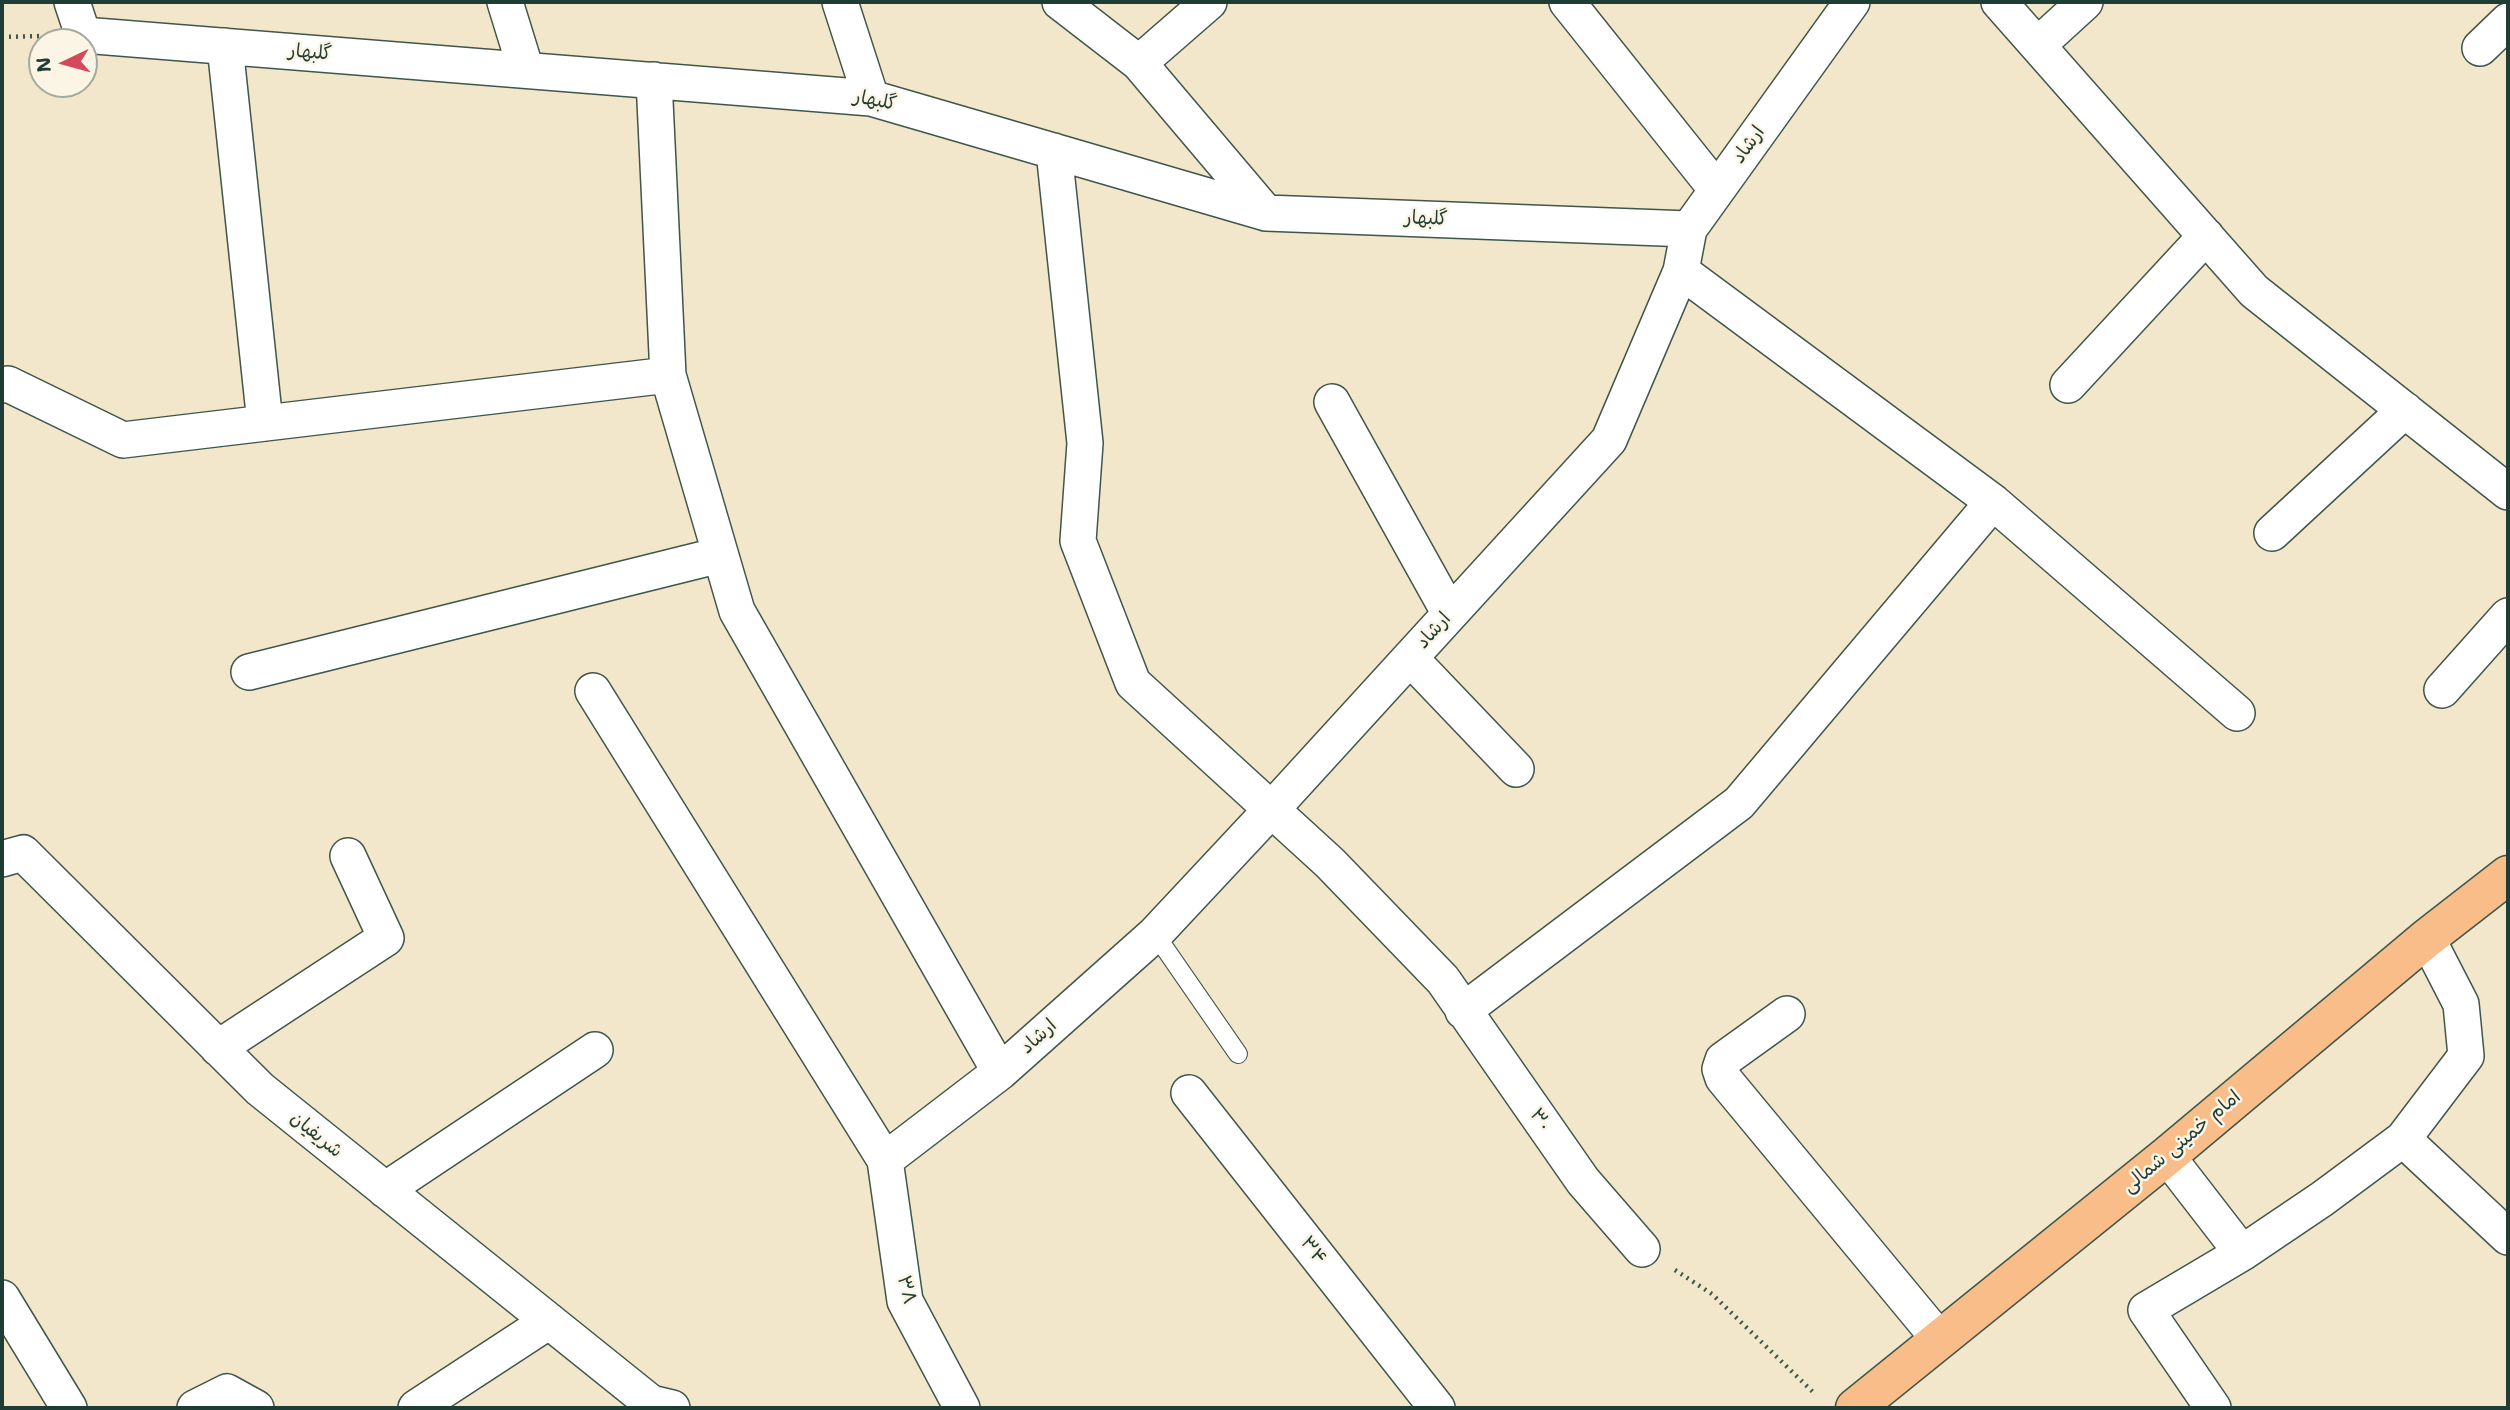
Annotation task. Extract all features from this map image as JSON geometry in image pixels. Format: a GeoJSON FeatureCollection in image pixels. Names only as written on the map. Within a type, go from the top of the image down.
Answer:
{"type":"FeatureCollection","features":[{"type":"Feature","properties":{"kind":"main road","name":"امام خمینی شمالی"},"geometry":{"type":"LineString","coordinates":[[1838,1404],[1940,1340],[2167,1156],[2427,938],[2508,875]]}},
{"type":"Feature","properties":{"kind":"street","name":"گلبهار"},"geometry":{"type":"LineString","coordinates":[[72,2],[83,35],[871,98],[1266,213],[1689,229]]}},
{"type":"Feature","properties":{"kind":"street"},"geometry":{"type":"LineString","coordinates":[[505,2],[526,70]]}},
{"type":"Feature","properties":{"kind":"street"},"geometry":{"type":"LineString","coordinates":[[840,2],[871,98]]}},
{"type":"Feature","properties":{"kind":"street"},"geometry":{"type":"LineString","coordinates":[[1060,2],[1139,63],[1266,213]]}},
{"type":"Feature","properties":{"kind":"street"},"geometry":{"type":"LineString","coordinates":[[1139,63],[1209,2]]}},
{"type":"Feature","properties":{"kind":"street"},"geometry":{"type":"LineString","coordinates":[[1567,2],[1717,190]]}},
{"type":"Feature","properties":{"kind":"street","name":"ارشاد"},"geometry":{"type":"LineString","coordinates":[[885,1160],[1000,1072],[1155,934],[1609,440],[1681,271],[1689,229],[1852,2]]}},
{"type":"Feature","properties":{"kind":"street"},"geometry":{"type":"LineString","coordinates":[[1999,2],[2254,291],[2508,492]]}},
{"type":"Feature","properties":{"kind":"street"},"geometry":{"type":"LineString","coordinates":[[2038,45],[2085,2]]}},
{"type":"Feature","properties":{"kind":"street"},"geometry":{"type":"LineString","coordinates":[[2480,48],[2508,21]]}},
{"type":"Feature","properties":{"kind":"street"},"geometry":{"type":"LineString","coordinates":[[225,46],[265,423]]}},
{"type":"Feature","properties":{"kind":"street"},"geometry":{"type":"LineString","coordinates":[[654,80],[668,375],[737,611],[1000,1072]]}},
{"type":"Feature","properties":{"kind":"street","name":"۳۰"},"geometry":{"type":"LineString","coordinates":[[1054,151],[1085,443],[1078,541],[1133,682],[1270,811],[1330,863],[1443,980],[1583,1181],[1642,1249]]}},
{"type":"Feature","properties":{"kind":"street"},"geometry":{"type":"LineString","coordinates":[[2068,385],[2206,236]]}},
{"type":"Feature","properties":{"kind":"street"},"geometry":{"type":"LineString","coordinates":[[1681,271],[1993,502],[2237,713]]}},
{"type":"Feature","properties":{"kind":"street"},"geometry":{"type":"LineString","coordinates":[[2,385],[8,384],[122,440],[668,375]]}},
{"type":"Feature","properties":{"kind":"street"},"geometry":{"type":"LineString","coordinates":[[1332,402],[1450,614]]}},
{"type":"Feature","properties":{"kind":"street"},"geometry":{"type":"LineString","coordinates":[[2272,533],[2405,410]]}},
{"type":"Feature","properties":{"kind":"street"},"geometry":{"type":"LineString","coordinates":[[1463,1012],[1739,803],[1993,502]]}},
{"type":"Feature","properties":{"kind":"street"},"geometry":{"type":"LineString","coordinates":[[249,672],[720,555]]}},
{"type":"Feature","properties":{"kind":"street"},"geometry":{"type":"LineString","coordinates":[[2442,690],[2508,617]]}},
{"type":"Feature","properties":{"kind":"street"},"geometry":{"type":"LineString","coordinates":[[1410,658],[1517,769]]}},
{"type":"Feature","properties":{"kind":"street"},"geometry":{"type":"LineString","coordinates":[[593,691],[885,1160]]}},
{"type":"Feature","properties":{"kind":"street","name":"شریفیان"},"geometry":{"type":"LineString","coordinates":[[2,859],[23,853],[260,1089],[656,1407]]}},
{"type":"Feature","properties":{"kind":"street"},"geometry":{"type":"LineString","coordinates":[[218,1048],[386,938],[348,856]]}},
{"type":"Feature","properties":{"kind":"street"},"geometry":{"type":"LineString","coordinates":[[2213,1408],[2146,1310],[2242,1253],[2322,1199],[2403,1139],[2466,1056],[2461,1004],[2427,938]]}},
{"type":"Feature","properties":{"kind":"street"},"geometry":{"type":"LineString","coordinates":[[1787,1014],[1723,1060],[1720,1069],[1723,1078],[1940,1340]]}},
{"type":"Feature","properties":{"kind":"street"},"geometry":{"type":"LineString","coordinates":[[385,1190],[595,1049]]}},
{"type":"Feature","properties":{"kind":"street","name":"۳۴"},"geometry":{"type":"LineString","coordinates":[[1189,1093],[1437,1408]]}},
{"type":"Feature","properties":{"kind":"street"},"geometry":{"type":"LineString","coordinates":[[2403,1139],[2508,1237]]}},
{"type":"Feature","properties":{"kind":"street"},"geometry":{"type":"LineString","coordinates":[[2167,1156],[2242,1253]]}},
{"type":"Feature","properties":{"kind":"street","name":"۳۸"},"geometry":{"type":"LineString","coordinates":[[885,1160],[905,1301],[962,1408]]}},
{"type":"Feature","properties":{"kind":"street"},"geometry":{"type":"LineString","coordinates":[[2,1298],[69,1408]]}},
{"type":"Feature","properties":{"kind":"street"},"geometry":{"type":"LineString","coordinates":[[416,1408],[549,1321]]}},
{"type":"Feature","properties":{"kind":"street"},"geometry":{"type":"LineString","coordinates":[[195,1408],[227,1392],[257,1408]]}},
{"type":"Feature","properties":{"kind":"lane"},"geometry":{"type":"LineString","coordinates":[[1155,934],[1238,1054]]}},
{"type":"Feature","properties":{"kind":"path"},"geometry":{"type":"LineString","coordinates":[[1642,1249],[1712,1294],[1838,1404]]}}]}
